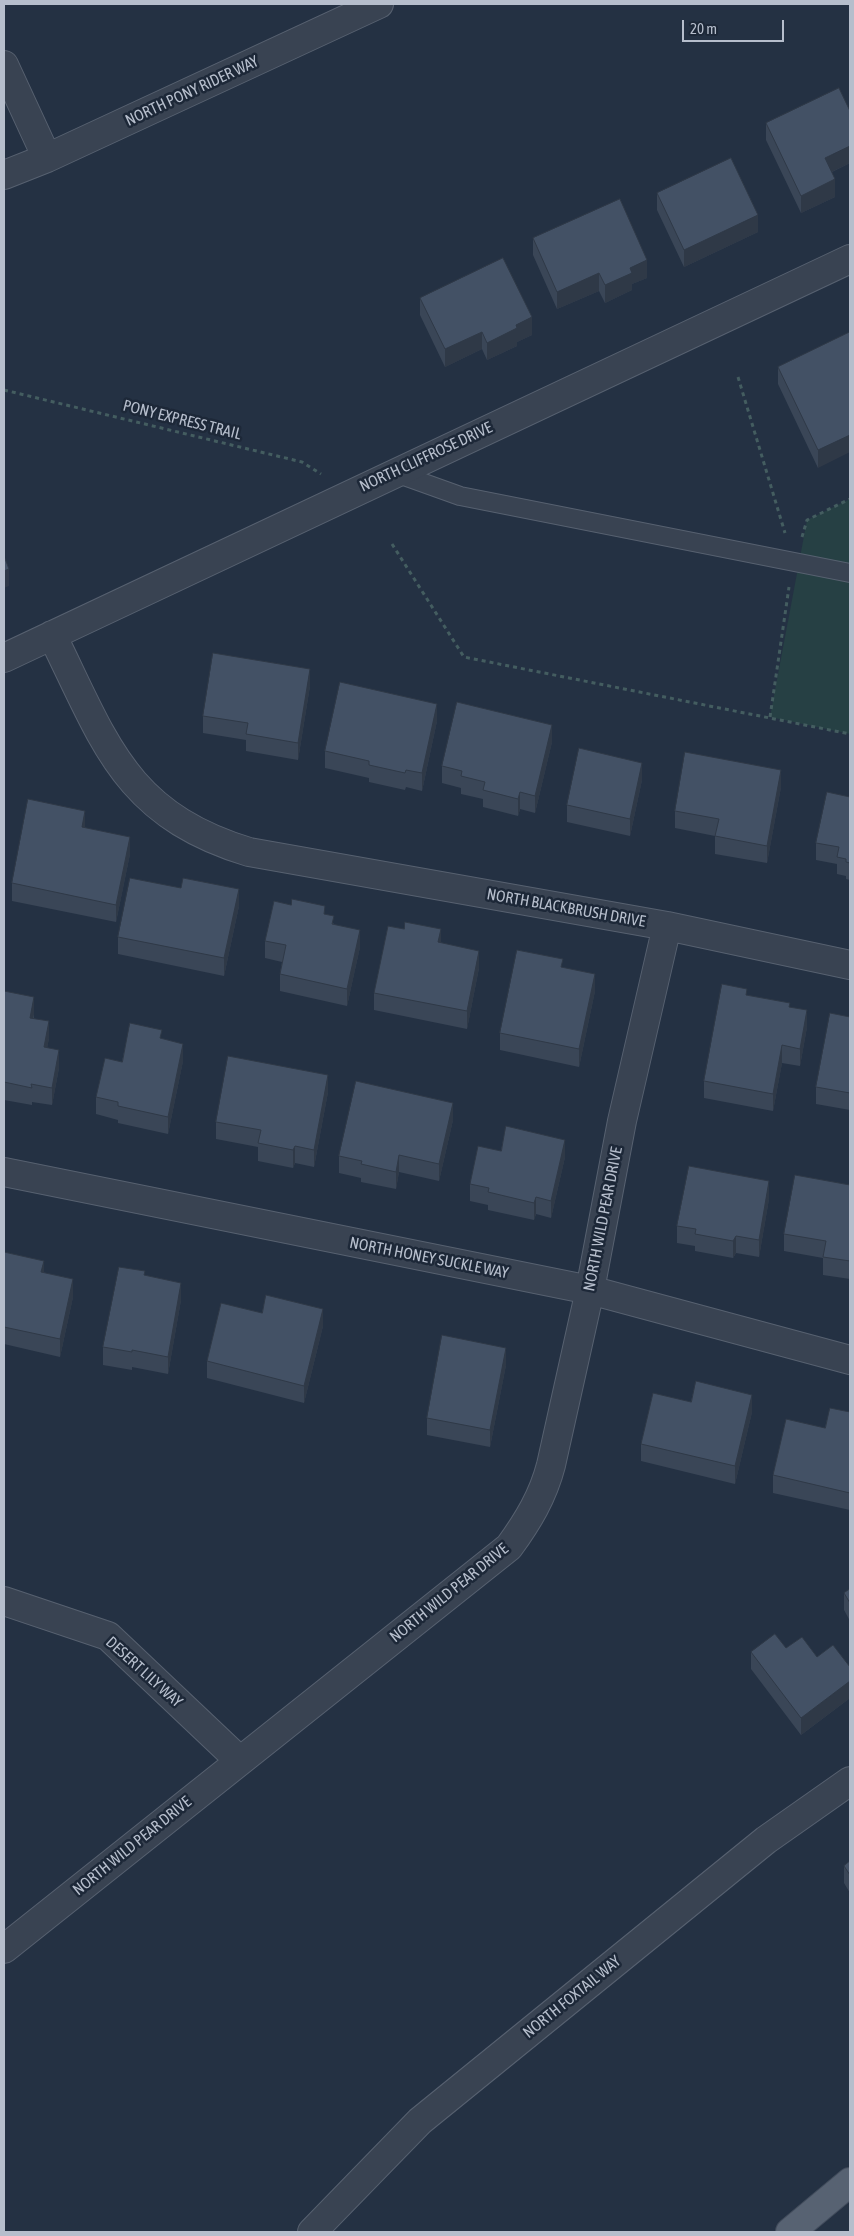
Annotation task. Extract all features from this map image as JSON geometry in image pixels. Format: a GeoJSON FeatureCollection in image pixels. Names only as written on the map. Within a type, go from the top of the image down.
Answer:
{"type":"FeatureCollection","features":[{"type":"Feature","properties":{"kind":"main road"},"geometry":{"type":"LineString","coordinates":[[790,2232],[850,2182]]}},
{"type":"Feature","properties":{"kind":"street","name":"NORTH PONY RIDER WAY"},"geometry":{"type":"LineString","coordinates":[[4,175],[48,158],[379,4]]}},
{"type":"Feature","properties":{"kind":"street"},"geometry":{"type":"LineString","coordinates":[[4,65],[48,158]]}},
{"type":"Feature","properties":{"kind":"street","name":"NORTH CLIFFROSE DRIVE"},"geometry":{"type":"LineString","coordinates":[[4,658],[394,472],[850,259]]}},
{"type":"Feature","properties":{"kind":"street","name":"NORTH BLACKBRUSH DRIVE"},"geometry":{"type":"LineString","coordinates":[[52,635],[113,755],[145,796],[165,813],[191,830],[219,843],[249,852],[667,926],[850,965]]}},
{"type":"Feature","properties":{"kind":"street","name":"NORTH WILD PEAR DRIVE"},"geometry":{"type":"LineString","coordinates":[[4,1949],[509,1546],[527,1523],[546,1485],[552,1465],[590,1290],[622,1121],[667,926]]}},
{"type":"Feature","properties":{"kind":"street","name":"NORTH HONEY SUCKLE WAY"},"geometry":{"type":"LineString","coordinates":[[4,1172],[590,1290],[850,1360]]}},
{"type":"Feature","properties":{"kind":"street","name":"DESERT LILY WAY"},"geometry":{"type":"LineString","coordinates":[[4,1601],[108,1636],[239,1760]]}},
{"type":"Feature","properties":{"kind":"street","name":"NORTH FOXTAIL WAY"},"geometry":{"type":"LineString","coordinates":[[312,2232],[420,2121],[766,1840],[850,1782]]}},
{"type":"Feature","properties":{"kind":"lane"},"geometry":{"type":"LineString","coordinates":[[394,472],[460,496],[850,573]]}},
{"type":"Feature","properties":{"kind":"path"},"geometry":{"type":"LineString","coordinates":[[738,377],[795,562]]}},
{"type":"Feature","properties":{"kind":"path","name":"PONY EXPRESS TRAIL"},"geometry":{"type":"LineString","coordinates":[[4,390],[302,462],[324,477],[336,500]]}},
{"type":"Feature","properties":{"kind":"path"},"geometry":{"type":"LineString","coordinates":[[770,717],[790,580],[807,520],[850,499]]}},
{"type":"Feature","properties":{"kind":"path"},"geometry":{"type":"LineString","coordinates":[[392,544],[464,657],[850,734]]}},
{"type":"Feature","properties":{"kind":"green space"},"geometry":{"type":"Polygon","coordinates":[[[850,499],[850,734],[770,717],[807,520],[850,499]]]}},
{"type":"Feature","properties":{"kind":"building"},"geometry":{"type":"Polygon","coordinates":[[[839,88],[850,111],[850,146],[825,158],[835,179],[801,196],[766,123],[839,88]]]}},
{"type":"Feature","properties":{"kind":"building"},"geometry":{"type":"Polygon","coordinates":[[[731,158],[758,215],[684,250],[657,193],[731,158]]]}},
{"type":"Feature","properties":{"kind":"building"},"geometry":{"type":"Polygon","coordinates":[[[620,199],[647,260],[630,268],[632,273],[605,285],[599,273],[557,292],[533,238],[620,199]]]}},
{"type":"Feature","properties":{"kind":"building"},"geometry":{"type":"Polygon","coordinates":[[[503,258],[532,317],[516,325],[517,328],[487,343],[482,332],[445,349],[420,298],[503,258]]]}},
{"type":"Feature","properties":{"kind":"building"},"geometry":{"type":"Polygon","coordinates":[[[850,332],[850,435],[818,450],[778,367],[850,332]]]}},
{"type":"Feature","properties":{"kind":"building"},"geometry":{"type":"Polygon","coordinates":[[[4,556],[9,569],[4,571],[4,556]]]}},
{"type":"Feature","properties":{"kind":"building"},"geometry":{"type":"Polygon","coordinates":[[[213,653],[310,669],[298,743],[246,734],[248,723],[203,716],[213,653]]]}},
{"type":"Feature","properties":{"kind":"building"},"geometry":{"type":"Polygon","coordinates":[[[340,682],[437,704],[422,773],[406,770],[405,773],[369,765],[369,761],[325,751],[340,682]]]}},
{"type":"Feature","properties":{"kind":"building"},"geometry":{"type":"Polygon","coordinates":[[[457,702],[552,725],[535,796],[520,792],[518,799],[483,790],[485,782],[461,776],[462,771],[442,766],[457,702]]]}},
{"type":"Feature","properties":{"kind":"building"},"geometry":{"type":"Polygon","coordinates":[[[579,748],[642,763],[630,819],[567,805],[579,748]]]}},
{"type":"Feature","properties":{"kind":"building"},"geometry":{"type":"Polygon","coordinates":[[[685,752],[781,770],[767,846],[715,836],[719,819],[675,811],[685,752]]]}},
{"type":"Feature","properties":{"kind":"building"},"geometry":{"type":"Polygon","coordinates":[[[827,792],[850,797],[850,863],[846,862],[846,859],[837,857],[839,847],[816,843],[827,792]]]}},
{"type":"Feature","properties":{"kind":"building"},"geometry":{"type":"Polygon","coordinates":[[[28,799],[85,811],[82,827],[130,837],[116,905],[12,883],[28,799]]]}},
{"type":"Feature","properties":{"kind":"building"},"geometry":{"type":"Polygon","coordinates":[[[130,878],[181,888],[183,878],[239,889],[224,958],[118,937],[130,878]]]}},
{"type":"Feature","properties":{"kind":"building"},"geometry":{"type":"Polygon","coordinates":[[[292,899],[325,906],[324,914],[334,916],[332,924],[360,930],[347,989],[280,974],[286,945],[265,941],[274,901],[291,905],[292,899]]]}},
{"type":"Feature","properties":{"kind":"building"},"geometry":{"type":"Polygon","coordinates":[[[405,922],[441,929],[438,942],[479,951],[467,1011],[374,993],[388,926],[404,929],[405,922]]]}},
{"type":"Feature","properties":{"kind":"building"},"geometry":{"type":"Polygon","coordinates":[[[517,950],[563,959],[561,967],[595,974],[579,1049],[500,1033],[517,950]]]}},
{"type":"Feature","properties":{"kind":"building"},"geometry":{"type":"Polygon","coordinates":[[[722,984],[747,989],[746,995],[790,1003],[789,1007],[807,1010],[800,1049],[782,1045],[773,1094],[704,1081],[722,984]]]}},
{"type":"Feature","properties":{"kind":"building"},"geometry":{"type":"Polygon","coordinates":[[[4,991],[34,997],[30,1018],[49,1021],[44,1047],[59,1050],[52,1088],[31,1084],[32,1088],[4,1082],[4,991]]]}},
{"type":"Feature","properties":{"kind":"building"},"geometry":{"type":"Polygon","coordinates":[[[830,1013],[850,1017],[850,1093],[816,1087],[830,1013]]]}},
{"type":"Feature","properties":{"kind":"building"},"geometry":{"type":"Polygon","coordinates":[[[130,1023],[162,1030],[160,1038],[183,1044],[168,1117],[118,1106],[118,1102],[96,1097],[105,1058],[122,1062],[130,1023]]]}},
{"type":"Feature","properties":{"kind":"building"},"geometry":{"type":"Polygon","coordinates":[[[228,1056],[328,1075],[314,1150],[295,1146],[293,1150],[258,1143],[261,1130],[216,1122],[228,1056]]]}},
{"type":"Feature","properties":{"kind":"building"},"geometry":{"type":"Polygon","coordinates":[[[356,1081],[453,1103],[439,1164],[399,1155],[396,1172],[361,1164],[362,1161],[339,1156],[356,1081]]]}},
{"type":"Feature","properties":{"kind":"building"},"geometry":{"type":"Polygon","coordinates":[[[506,1126],[565,1140],[551,1201],[536,1197],[534,1203],[488,1192],[489,1188],[470,1184],[478,1146],[501,1151],[506,1126]]]}},
{"type":"Feature","properties":{"kind":"building"},"geometry":{"type":"Polygon","coordinates":[[[689,1166],[769,1181],[759,1240],[736,1236],[733,1241],[695,1234],[696,1229],[677,1226],[689,1166]]]}},
{"type":"Feature","properties":{"kind":"building"},"geometry":{"type":"Polygon","coordinates":[[[795,1175],[850,1185],[850,1261],[823,1257],[826,1241],[784,1234],[795,1175]]]}},
{"type":"Feature","properties":{"kind":"building"},"geometry":{"type":"Polygon","coordinates":[[[4,1252],[44,1261],[41,1272],[73,1279],[60,1339],[4,1327],[4,1252]]]}},
{"type":"Feature","properties":{"kind":"building"},"geometry":{"type":"Polygon","coordinates":[[[119,1267],[145,1271],[144,1275],[181,1283],[168,1357],[103,1347],[119,1267]]]}},
{"type":"Feature","properties":{"kind":"building"},"geometry":{"type":"Polygon","coordinates":[[[266,1295],[323,1309],[304,1386],[207,1361],[221,1303],[262,1313],[266,1295]]]}},
{"type":"Feature","properties":{"kind":"building"},"geometry":{"type":"Polygon","coordinates":[[[442,1335],[506,1348],[490,1430],[427,1418],[442,1335]]]}},
{"type":"Feature","properties":{"kind":"building"},"geometry":{"type":"Polygon","coordinates":[[[696,1381],[752,1395],[735,1466],[641,1444],[653,1393],[691,1402],[696,1381]]]}},
{"type":"Feature","properties":{"kind":"building"},"geometry":{"type":"Polygon","coordinates":[[[830,1408],[850,1412],[850,1493],[773,1475],[786,1419],[825,1428],[830,1408]]]}},
{"type":"Feature","properties":{"kind":"building"},"geometry":{"type":"Polygon","coordinates":[[[850,1589],[850,1603],[844,1593],[850,1589]]]}},
{"type":"Feature","properties":{"kind":"building"},"geometry":{"type":"Polygon","coordinates":[[[775,1634],[786,1648],[802,1637],[817,1657],[833,1645],[850,1667],[850,1681],[801,1718],[751,1652],[775,1634]]]}},
{"type":"Feature","properties":{"kind":"building"},"geometry":{"type":"Polygon","coordinates":[[[850,1861],[850,1875],[844,1866],[850,1861]]]}}]}
